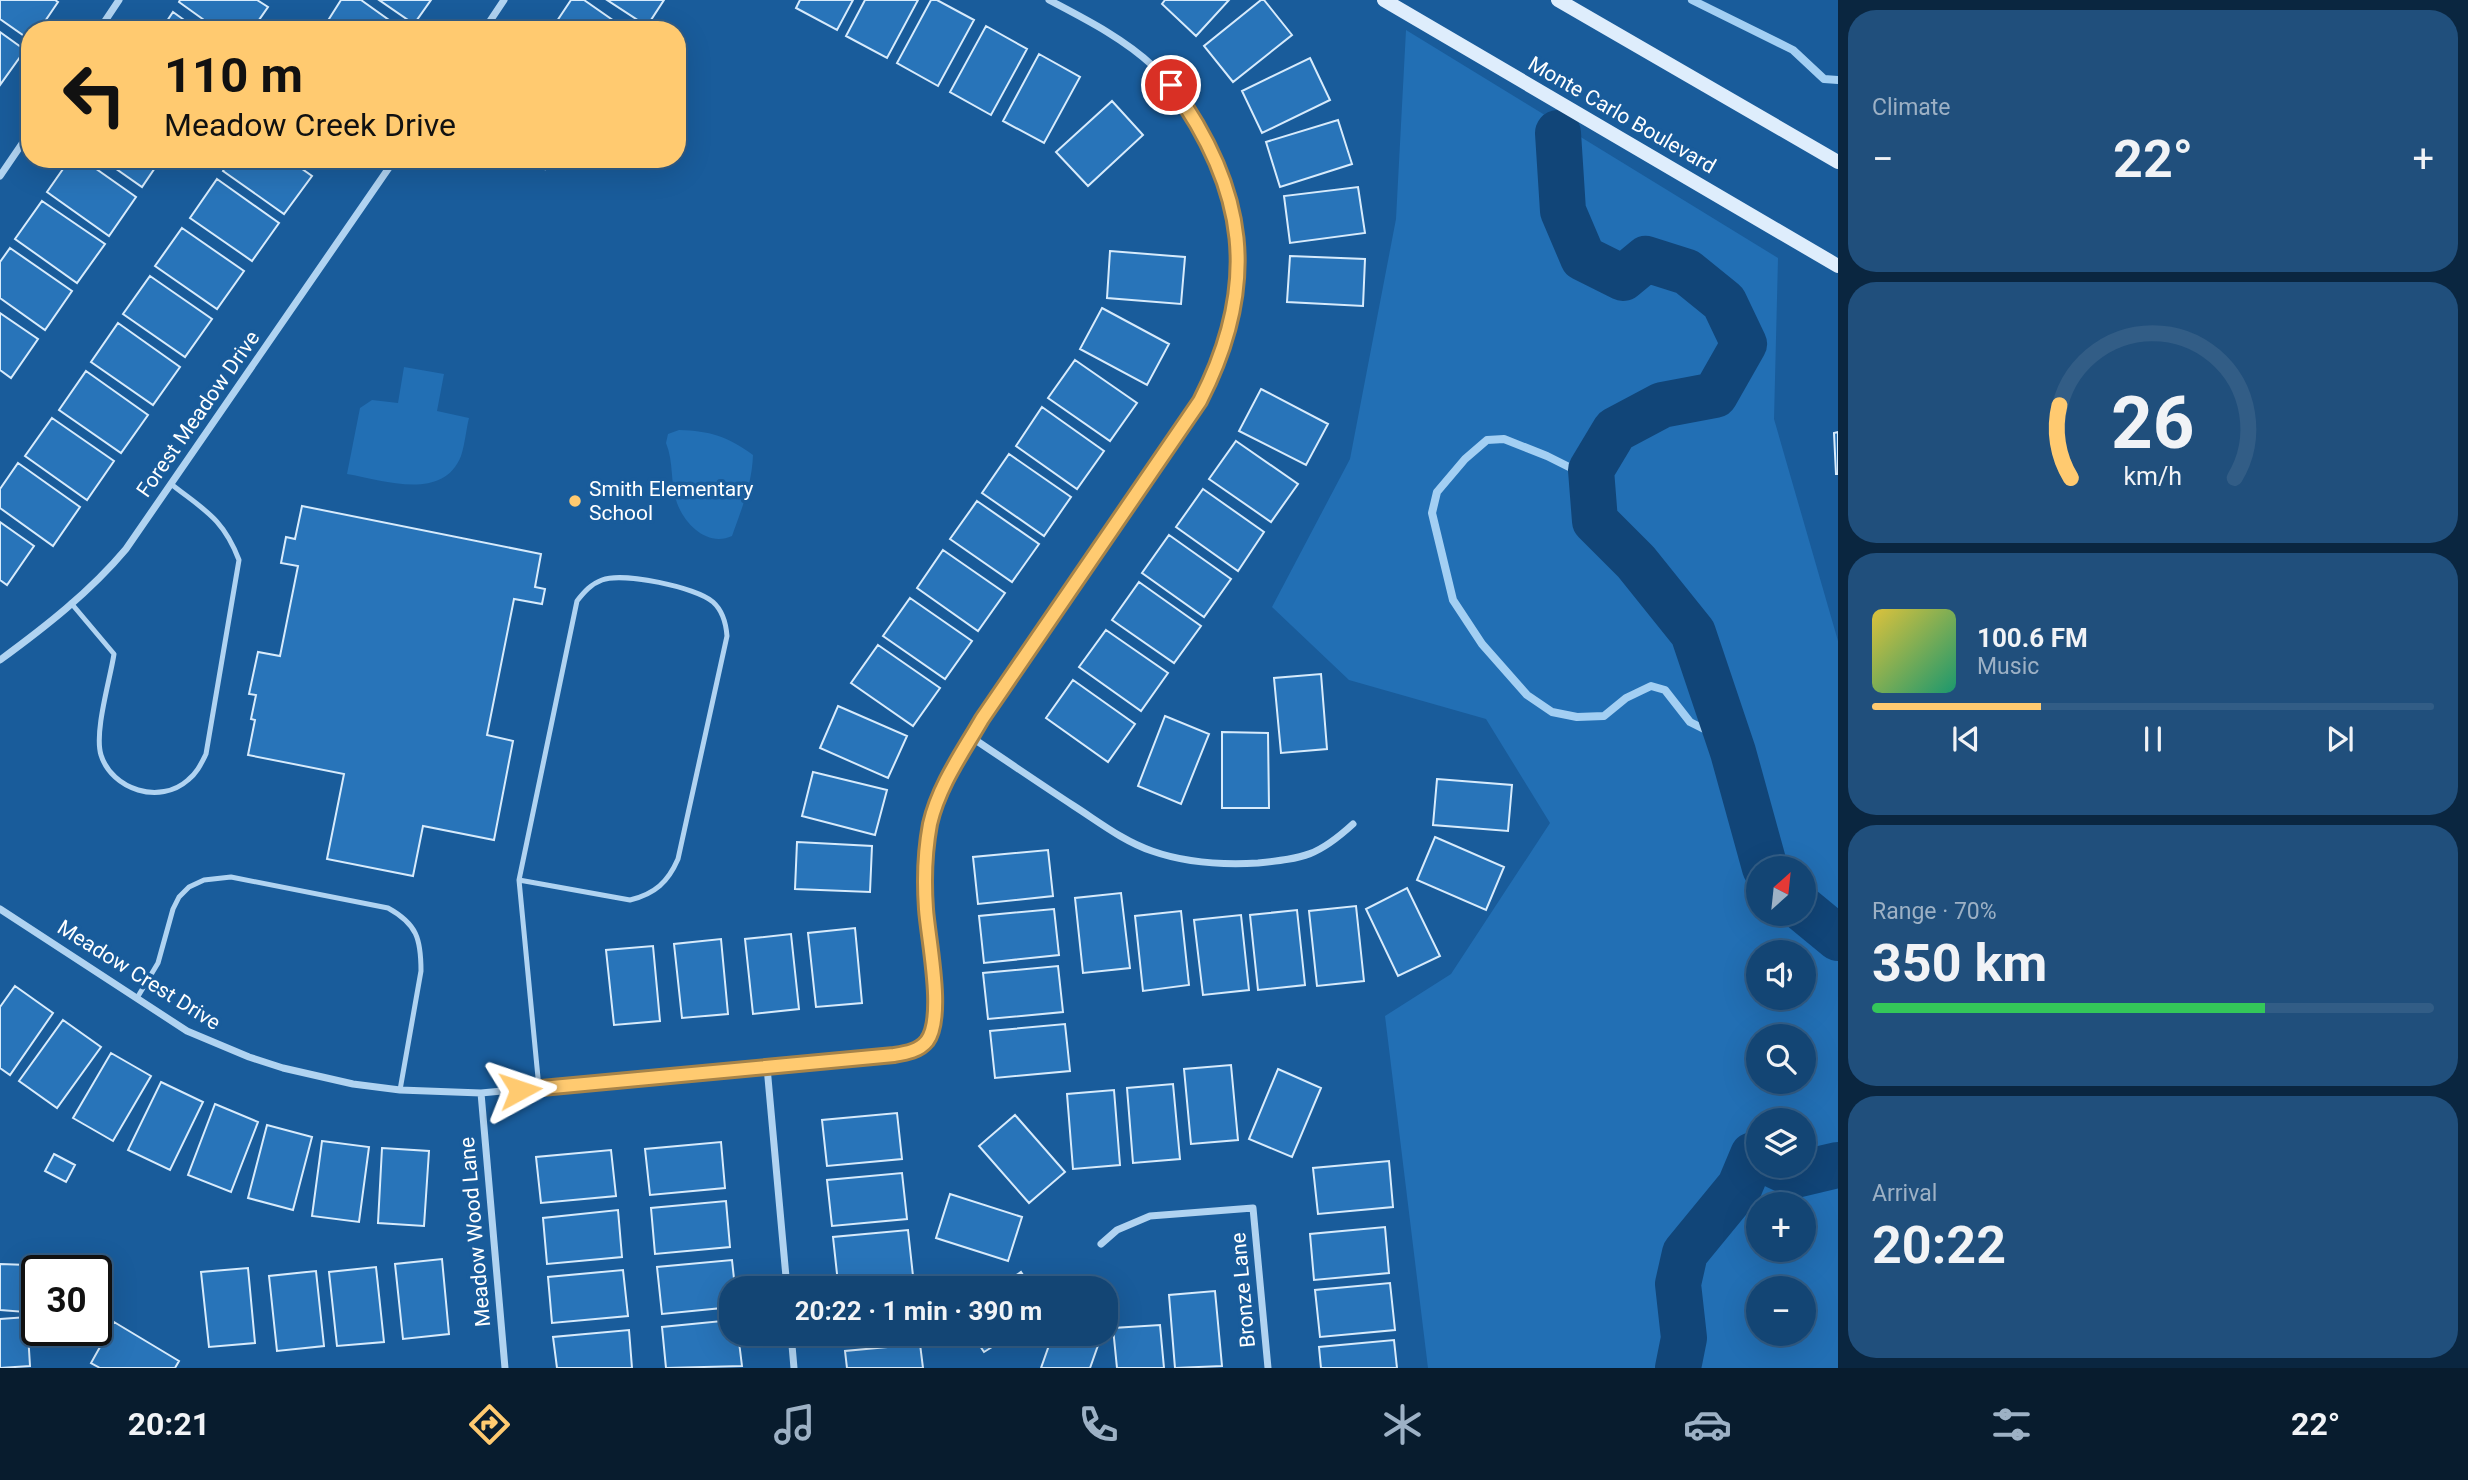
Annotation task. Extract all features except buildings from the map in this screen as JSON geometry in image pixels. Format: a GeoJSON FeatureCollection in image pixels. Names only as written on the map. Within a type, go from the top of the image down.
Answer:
{"type":"FeatureCollection","features":[{"type":"Feature","properties":{"kind":"main road","name":"Monte Carlo Boulevard"},"geometry":{"type":"LineString","coordinates":[[1384,0],[1838,266]]}},
{"type":"Feature","properties":{"kind":"main road"},"geometry":{"type":"LineString","coordinates":[[1558,0],[1838,162]]}},
{"type":"Feature","properties":{"kind":"street"},"geometry":{"type":"LineString","coordinates":[[105,21],[119,0]]}},
{"type":"Feature","properties":{"kind":"street"},"geometry":{"type":"LineString","coordinates":[[490,21],[504,0]]}},
{"type":"Feature","properties":{"kind":"street"},"geometry":{"type":"LineString","coordinates":[[1049,0],[1131,48],[1164,78],[1187,107],[1213,153],[1230,199],[1238,241],[1238,281],[1217,367],[1200,401],[971,737],[1115,833],[1152,851],[1174,857],[1219,864],[1297,859],[1331,844],[1353,824]]}},
{"type":"Feature","properties":{"kind":"street"},"geometry":{"type":"LineString","coordinates":[[0,176],[21,145]]}},
{"type":"Feature","properties":{"kind":"street","name":"Forest Meadow Drive"},"geometry":{"type":"LineString","coordinates":[[0,660],[47,625],[105,575],[126,549],[389,168]]}},
{"type":"Feature","properties":{"kind":"street","name":"Meadow Crest Drive"},"geometry":{"type":"LineString","coordinates":[[0,909],[187,1031],[249,1057],[318,1077],[400,1090],[481,1093],[894,1055],[916,1050],[928,1041],[936,1013],[926,911],[927,844],[937,802],[971,737]]}},
{"type":"Feature","properties":{"kind":"street"},"geometry":{"type":"LineString","coordinates":[[767,1067],[786,1276]]}},
{"type":"Feature","properties":{"kind":"street","name":"Meadow Wood Lane"},"geometry":{"type":"LineString","coordinates":[[481,1093],[505,1368]]}},
{"type":"Feature","properties":{"kind":"street","name":"Bronze Lane"},"geometry":{"type":"LineString","coordinates":[[1101,1244],[1117,1230],[1150,1216],[1253,1208],[1268,1368]]}},
{"type":"Feature","properties":{"kind":"street"},"geometry":{"type":"LineString","coordinates":[[792,1346],[794,1368]]}},
{"type":"Feature","properties":{"kind":"lane"},"geometry":{"type":"LineString","coordinates":[[71,603],[114,654],[98,740],[101,756],[109,772],[122,784],[137,791],[163,792],[186,782],[198,769],[205,754],[239,560],[232,540],[220,522],[170,484]]}},
{"type":"Feature","properties":{"kind":"lane"},"geometry":{"type":"LineString","coordinates":[[519,880],[630,900],[646,896],[661,887],[671,874],[678,859],[727,636],[721,611],[712,601],[688,589],[615,577],[600,580],[587,589],[577,601],[519,880],[539,1088]]}},
{"type":"Feature","properties":{"kind":"lane"},"geometry":{"type":"LineString","coordinates":[[137,998],[158,963],[178,897],[189,887],[204,880],[231,877],[388,908],[401,915],[413,927],[421,953],[421,971],[400,1090]]}},
{"type":"Feature","properties":{"kind":"shaded area"},"geometry":{"type":"Polygon","coordinates":[[[1406,30],[1778,258],[1774,419],[1838,641],[1838,1368],[1428,1368],[1385,1016],[1451,974],[1550,823],[1486,719],[1349,680],[1272,607],[1350,459],[1396,219],[1406,30]]]}},
{"type":"Feature","properties":{"kind":"shaded area"},"geometry":{"type":"Polygon","coordinates":[[[404,367],[444,374],[437,411],[469,418],[461,456],[452,470],[441,479],[427,483],[394,483],[347,474],[360,408],[372,400],[398,403],[404,367]]]}},
{"type":"Feature","properties":{"kind":"shaded area"},"geometry":{"type":"Polygon","coordinates":[[[679,430],[718,436],[753,455],[749,486],[732,536],[714,539],[698,532],[677,503],[666,443],[668,434],[679,430]]]}},
{"type":"Feature","properties":{"kind":"waterway"},"geometry":{"type":"LineString","coordinates":[[1692,0],[1793,50],[1824,79],[1838,80]]}},
{"type":"Feature","properties":{"kind":"waterway"},"geometry":{"type":"LineString","coordinates":[[1558,133],[1563,211],[1583,258],[1623,278],[1646,259],[1687,272],[1724,302],[1744,344],[1715,395],[1662,405],[1615,430],[1591,470],[1595,521],[1636,562],[1693,633],[1733,752],[1762,856]]}},
{"type":"Feature","properties":{"kind":"waterway"},"geometry":{"type":"LineString","coordinates":[[1591,470],[1573,469],[1504,439],[1487,440],[1465,459],[1437,492],[1432,513],[1453,600],[1482,644],[1527,695],[1552,712],[1577,717],[1604,716],[1626,698],[1651,686],[1665,690],[1690,722],[1730,742]]}},
{"type":"Feature","properties":{"kind":"waterway"},"geometry":{"type":"LineString","coordinates":[[1816,920],[1838,938]]}},
{"type":"Feature","properties":{"kind":"waterway"},"geometry":{"type":"LineString","coordinates":[[1816,1170],[1838,1165]]}},
{"type":"Feature","properties":{"kind":"waterway"},"geometry":{"type":"LineString","coordinates":[[1678,1368],[1684,1338],[1678,1284],[1685,1253],[1740,1186],[1746,1172]]}},
{"type":"Feature","properties":{"kind":"place","name":"Smith Elementary School"},"geometry":{"type":"Point","coordinates":[575,501]}},
{"type":"Feature","properties":{"kind":"route"},"geometry":{"type":"LineString","coordinates":[[520,1090],[894,1055],[916,1050],[928,1041],[936,1013],[925,890],[927,844],[937,802],[956,762],[982,719],[1200,401],[1217,367],[1230,326],[1238,281],[1238,241],[1230,199],[1213,153],[1171,85]]}}]}
